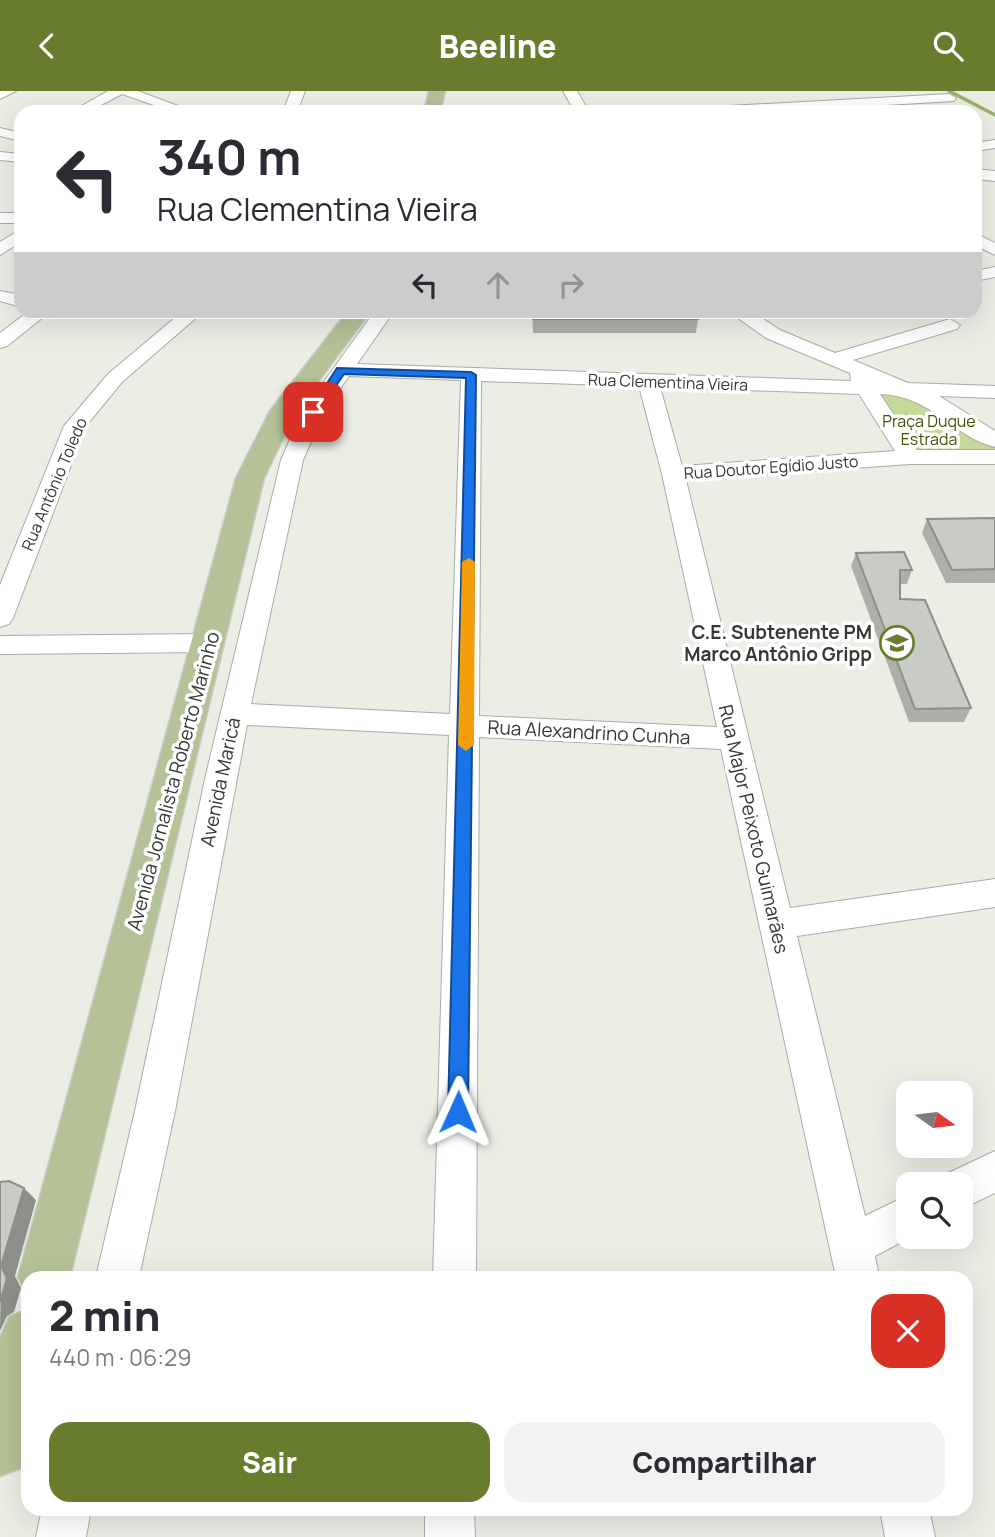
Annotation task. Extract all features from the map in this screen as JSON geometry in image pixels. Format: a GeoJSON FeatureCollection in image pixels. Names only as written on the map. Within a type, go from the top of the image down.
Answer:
{"type":"FeatureCollection","features":[{"type":"Feature","properties":{"kind":"main road","name":"Avenida Jornalista Roberto Marinho"},"geometry":{"type":"LineString","coordinates":[[46,1271],[260,449],[288,403],[354,319]]}},
{"type":"Feature","properties":{"kind":"main road"},"geometry":{"type":"LineString","coordinates":[[0,1447],[21,1375]]}},
{"type":"Feature","properties":{"kind":"street"},"geometry":{"type":"LineString","coordinates":[[0,95],[9,91]]}},
{"type":"Feature","properties":{"kind":"street"},"geometry":{"type":"LineString","coordinates":[[91,105],[118,91]]}},
{"type":"Feature","properties":{"kind":"street"},"geometry":{"type":"LineString","coordinates":[[125,91],[166,105]]}},
{"type":"Feature","properties":{"kind":"street"},"geometry":{"type":"LineString","coordinates":[[774,91],[786,105]]}},
{"type":"Feature","properties":{"kind":"street"},"geometry":{"type":"LineString","coordinates":[[817,105],[879,96],[949,98]]}},
{"type":"Feature","properties":{"kind":"street"},"geometry":{"type":"LineString","coordinates":[[0,342],[31,319]]}},
{"type":"Feature","properties":{"kind":"street","name":"Rua Antônio Toledo"},"geometry":{"type":"LineString","coordinates":[[0,618],[75,426],[89,403],[107,383],[185,319]]}},
{"type":"Feature","properties":{"kind":"street","name":"Avenida Maricá"},"geometry":{"type":"LineString","coordinates":[[118,1271],[155,1111],[235,714],[292,460],[313,412],[379,319]]}},
{"type":"Feature","properties":{"kind":"street"},"geometry":{"type":"LineString","coordinates":[[749,319],[773,334],[909,390],[995,440]]}},
{"type":"Feature","properties":{"kind":"street"},"geometry":{"type":"LineString","coordinates":[[834,359],[950,325]]}},
{"type":"Feature","properties":{"kind":"street"},"geometry":{"type":"LineString","coordinates":[[854,368],[910,457]]}},
{"type":"Feature","properties":{"kind":"street","name":"Rua Clementina Vieira"},"geometry":{"type":"LineString","coordinates":[[341,370],[995,392]]}},
{"type":"Feature","properties":{"kind":"street"},"geometry":{"type":"LineString","coordinates":[[454,1271],[471,375]]}},
{"type":"Feature","properties":{"kind":"street","name":"Rua Major Peixoto Guimarães"},"geometry":{"type":"LineString","coordinates":[[648,382],[673,474],[854,1262]]}},
{"type":"Feature","properties":{"kind":"street","name":"Rua Doutor Egídio Justo"},"geometry":{"type":"LineString","coordinates":[[673,474],[910,457],[995,457]]}},
{"type":"Feature","properties":{"kind":"street"},"geometry":{"type":"LineString","coordinates":[[0,645],[210,643]]}},
{"type":"Feature","properties":{"kind":"street","name":"Rua Alexandrino Cunha"},"geometry":{"type":"LineString","coordinates":[[235,714],[733,739]]}},
{"type":"Feature","properties":{"kind":"street"},"geometry":{"type":"LineString","coordinates":[[776,924],[995,893]]}},
{"type":"Feature","properties":{"kind":"street"},"geometry":{"type":"LineString","coordinates":[[973,1183],[995,1171]]}},
{"type":"Feature","properties":{"kind":"street"},"geometry":{"type":"LineString","coordinates":[[854,1262],[896,1226]]}},
{"type":"Feature","properties":{"kind":"street"},"geometry":{"type":"LineString","coordinates":[[61,1537],[66,1516]]}},
{"type":"Feature","properties":{"kind":"street"},"geometry":{"type":"LineString","coordinates":[[450,1516],[450,1537]]}},
{"type":"Feature","properties":{"kind":"street"},"geometry":{"type":"LineString","coordinates":[[906,1516],[910,1537]]}},
{"type":"Feature","properties":{"kind":"green space","name":"Praça Duque Estrada"},"geometry":{"type":"Polygon","coordinates":[[[865,389],[909,390],[995,440],[995,457],[915,457],[865,389]]]}},
{"type":"Feature","properties":{"kind":"building"},"geometry":{"type":"Polygon","coordinates":[[[995,518],[995,569],[952,570],[927,519],[995,518]]]}},
{"type":"Feature","properties":{"kind":"building"},"geometry":{"type":"Polygon","coordinates":[[[904,552],[912,570],[900,570],[900,599],[925,600],[971,708],[915,709],[856,553],[904,552]]]}},
{"type":"Feature","properties":{"kind":"building"},"geometry":{"type":"Polygon","coordinates":[[[9,1181],[24,1188],[1,1266],[7,1278],[0,1302],[0,1182],[9,1181]]]}},
{"type":"Feature","properties":{"kind":"waterway"},"geometry":{"type":"LineString","coordinates":[[949,91],[976,105]]}},
{"type":"Feature","properties":{"kind":"waterway"},"geometry":{"type":"LineString","coordinates":[[982,108],[995,115]]}},
{"type":"Feature","properties":{"kind":"slow traffic"},"geometry":{"type":"LineString","coordinates":[[466,745],[469,562]]}},
{"type":"Feature","properties":{"kind":"place","name":"C.E. Subtenente PM Marco Antônio Gripp"},"geometry":{"type":"Point","coordinates":[897,643]}},
{"type":"Feature","properties":{"kind":"route"},"geometry":{"type":"LineString","coordinates":[[313,412],[341,370],[471,375],[458,1112]]}}]}
